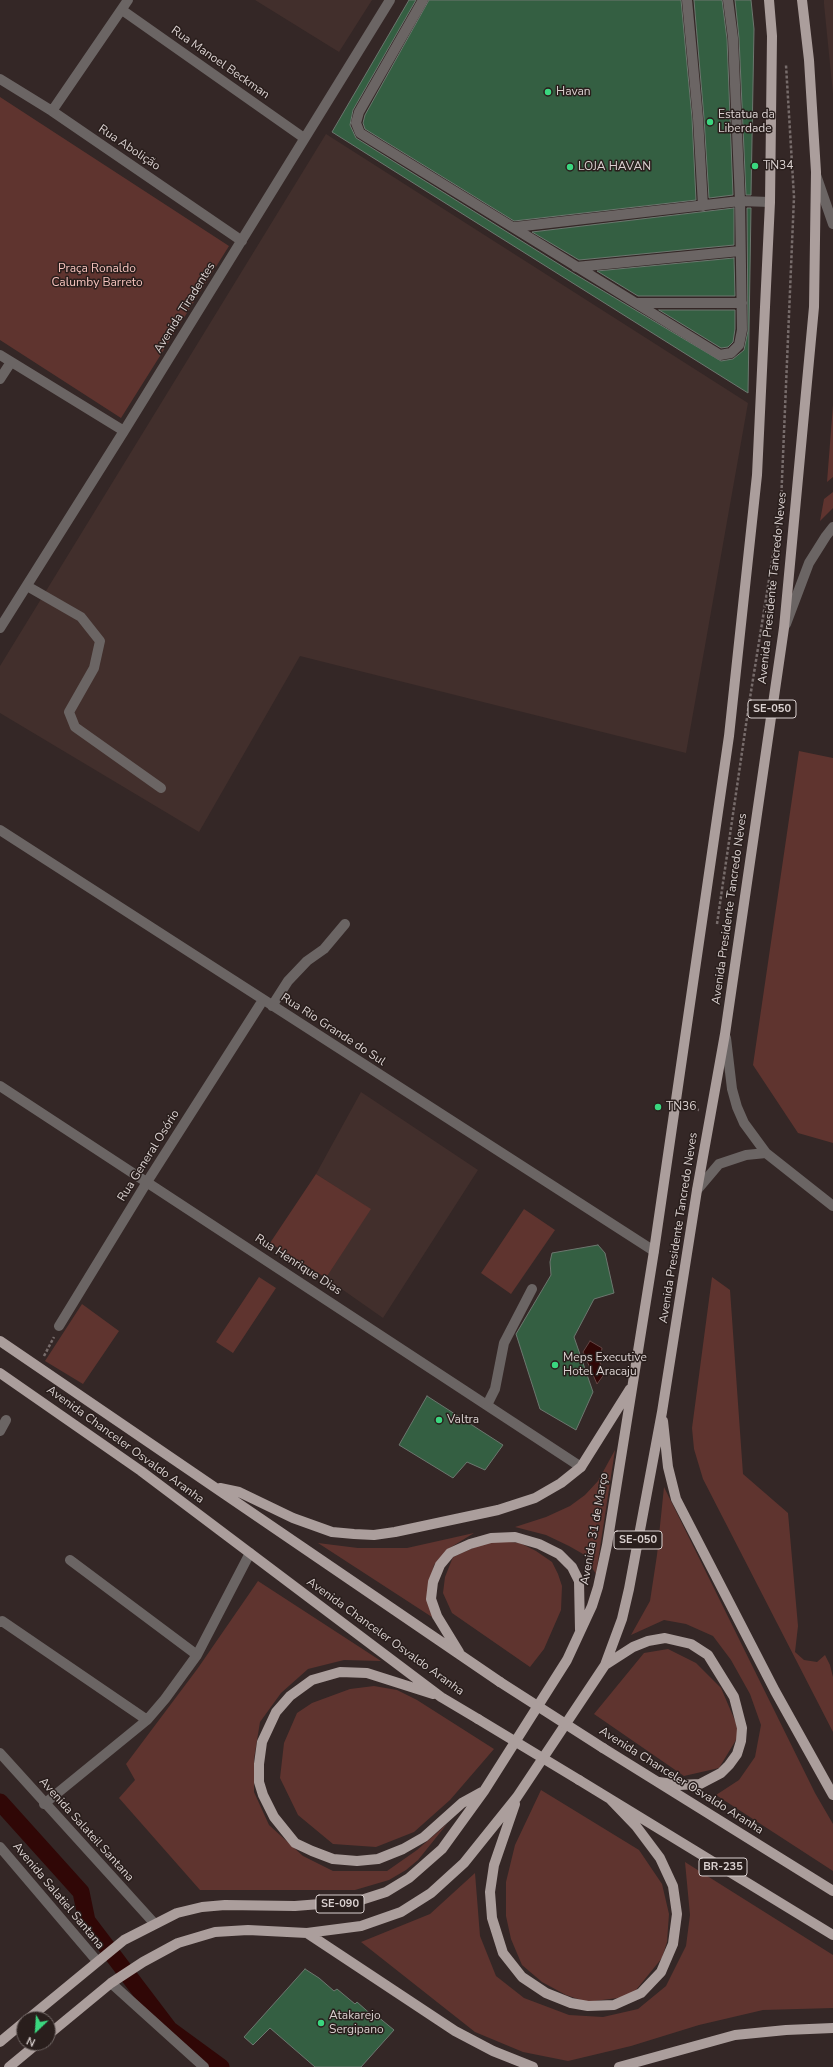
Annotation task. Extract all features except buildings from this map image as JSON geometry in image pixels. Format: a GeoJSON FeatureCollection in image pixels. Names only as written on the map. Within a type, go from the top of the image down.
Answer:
{"type":"FeatureCollection","features":[{"type":"Feature","properties":{"kind":"main road","name":"Avenida Presidente Tancredo Neves"},"geometry":{"type":"LineString","coordinates":[[632,1385],[654,1251],[730,728],[757,475],[770,202],[772,36],[769,0]]}},
{"type":"Feature","properties":{"kind":"main road","name":"Avenida Presidente Tancredo Neves"},"geometry":{"type":"LineString","coordinates":[[662,1412],[697,1190],[725,1034],[784,628],[814,307],[816,172],[809,60],[802,0]]}},
{"type":"Feature","properties":{"kind":"main road","name":"Avenida Chanceler Osvaldo Aranha"},"geometry":{"type":"LineString","coordinates":[[0,1342],[39,1366],[462,1657],[603,1748],[833,1891]]}},
{"type":"Feature","properties":{"kind":"main road","name":"Avenida Chanceler Osvaldo Aranha"},"geometry":{"type":"LineString","coordinates":[[0,1373],[141,1471],[441,1697],[833,1935]]}},
{"type":"Feature","properties":{"kind":"main road"},"geometry":{"type":"LineString","coordinates":[[216,1487],[239,1492],[293,1518],[332,1532],[374,1535],[498,1510],[535,1498],[560,1483],[581,1467],[632,1385]]}},
{"type":"Feature","properties":{"kind":"main road","name":"Avenida 31 de Março"},"geometry":{"type":"LineString","coordinates":[[484,1791],[567,1660],[579,1636],[598,1587],[607,1545],[632,1385]]}},
{"type":"Feature","properties":{"kind":"main road","name":"SE-050"},"geometry":{"type":"LineString","coordinates":[[517,1797],[605,1665],[622,1619],[630,1589],[662,1412]]}},
{"type":"Feature","properties":{"kind":"main road"},"geometry":{"type":"LineString","coordinates":[[662,1412],[668,1467],[676,1499],[775,1691],[833,1795]]}},
{"type":"Feature","properties":{"kind":"main road"},"geometry":{"type":"LineString","coordinates":[[462,1657],[436,1616],[431,1599],[433,1582],[440,1565],[450,1553],[470,1544],[491,1538],[515,1537],[539,1544],[559,1554],[572,1567],[579,1581],[579,1636]]}},
{"type":"Feature","properties":{"kind":"main road"},"geometry":{"type":"LineString","coordinates":[[605,1665],[648,1641],[665,1638],[690,1644],[708,1655],[734,1697],[742,1728],[741,1741],[737,1754],[730,1765],[722,1773],[700,1784],[679,1785],[659,1782]]}},
{"type":"Feature","properties":{"kind":"main road"},"geometry":{"type":"LineString","coordinates":[[441,1697],[367,1673],[340,1672],[312,1680],[290,1696],[276,1712],[262,1742],[259,1764],[259,1782],[263,1795],[274,1817],[296,1843],[333,1859],[357,1860],[378,1859],[403,1849],[424,1837],[462,1803],[484,1791]]}},
{"type":"Feature","properties":{"kind":"main road","name":"SE-090"},"geometry":{"type":"LineString","coordinates":[[37,2011],[100,1958],[124,1940],[154,1923],[177,1913],[202,1906],[331,1905],[358,1901],[386,1892],[409,1878],[442,1849],[484,1791]]}},
{"type":"Feature","properties":{"kind":"main road"},"geometry":{"type":"LineString","coordinates":[[517,1797],[494,1865],[490,1892],[492,1918],[503,1953],[522,1977],[546,1993],[571,2003],[588,2006],[614,2005],[641,1993],[661,1972],[673,1944],[677,1914],[673,1886],[660,1858],[636,1826],[612,1800]]}},
{"type":"Feature","properties":{"kind":"main road","name":"SE-090"},"geometry":{"type":"LineString","coordinates":[[56,2028],[121,1976],[178,1943],[215,1932],[248,1930],[307,1933],[346,1929],[372,1923],[400,1912],[431,1893],[464,1863],[517,1797]]}},
{"type":"Feature","properties":{"kind":"main road"},"geometry":{"type":"LineString","coordinates":[[307,1933],[455,2031],[493,2051],[533,2067]]}},
{"type":"Feature","properties":{"kind":"main road"},"geometry":{"type":"LineString","coordinates":[[619,2067],[735,2035],[786,2030],[833,2028]]}},
{"type":"Feature","properties":{"kind":"main road"},"geometry":{"type":"LineString","coordinates":[[0,2042],[16,2029]]}},
{"type":"Feature","properties":{"kind":"main road"},"geometry":{"type":"LineString","coordinates":[[15,2065],[30,2051]]}},
{"type":"Feature","properties":{"kind":"street"},"geometry":{"type":"LineString","coordinates":[[52,111],[128,0]]}},
{"type":"Feature","properties":{"kind":"street","name":"Avenida Tiradentes"},"geometry":{"type":"LineString","coordinates":[[0,628],[124,431],[390,0]]}},
{"type":"Feature","properties":{"kind":"street"},"geometry":{"type":"LineString","coordinates":[[423,0],[359,112],[356,123],[360,133],[515,227],[576,267],[720,355],[731,353],[739,346],[742,330],[740,201],[733,38],[728,0]]}},
{"type":"Feature","properties":{"kind":"street"},"geometry":{"type":"LineString","coordinates":[[687,0],[698,118],[703,206]]}},
{"type":"Feature","properties":{"kind":"street","name":"Rua Manoel Beckman"},"geometry":{"type":"LineString","coordinates":[[122,10],[304,138]]}},
{"type":"Feature","properties":{"kind":"street","name":"Rua Abolição"},"geometry":{"type":"LineString","coordinates":[[0,79],[52,111],[242,240]]}},
{"type":"Feature","properties":{"kind":"street"},"geometry":{"type":"LineString","coordinates":[[816,172],[833,224]]}},
{"type":"Feature","properties":{"kind":"street"},"geometry":{"type":"LineString","coordinates":[[515,227],[740,201],[770,202]]}},
{"type":"Feature","properties":{"kind":"street"},"geometry":{"type":"LineString","coordinates":[[576,267],[740,251]]}},
{"type":"Feature","properties":{"kind":"street"},"geometry":{"type":"LineString","coordinates":[[637,303],[742,303]]}},
{"type":"Feature","properties":{"kind":"street"},"geometry":{"type":"LineString","coordinates":[[0,355],[124,431]]}},
{"type":"Feature","properties":{"kind":"street"},"geometry":{"type":"LineString","coordinates":[[0,379],[11,362]]}},
{"type":"Feature","properties":{"kind":"street"},"geometry":{"type":"LineString","coordinates":[[784,628],[809,563],[833,527]]}},
{"type":"Feature","properties":{"kind":"street"},"geometry":{"type":"LineString","coordinates":[[27,586],[81,617],[100,641],[94,668],[69,712],[75,727],[161,788]]}},
{"type":"Feature","properties":{"kind":"street","name":"Rua Rio Grande do Sul"},"geometry":{"type":"LineString","coordinates":[[0,830],[654,1251]]}},
{"type":"Feature","properties":{"kind":"street"},"geometry":{"type":"LineString","coordinates":[[272,1006],[288,981],[307,961],[324,949],[345,924]]}},
{"type":"Feature","properties":{"kind":"street","name":"Rua General Osório"},"geometry":{"type":"LineString","coordinates":[[59,1326],[147,1182],[263,1000]]}},
{"type":"Feature","properties":{"kind":"street"},"geometry":{"type":"LineString","coordinates":[[725,1034],[730,1076],[737,1107],[744,1123],[766,1152],[833,1206]]}},
{"type":"Feature","properties":{"kind":"street","name":"Rua Henrique Dias"},"geometry":{"type":"LineString","coordinates":[[0,1086],[581,1467]]}},
{"type":"Feature","properties":{"kind":"street"},"geometry":{"type":"LineString","coordinates":[[697,1190],[719,1164],[746,1155],[766,1152]]}},
{"type":"Feature","properties":{"kind":"street"},"geometry":{"type":"LineString","coordinates":[[487,1405],[495,1389],[504,1343],[532,1289]]}},
{"type":"Feature","properties":{"kind":"street"},"geometry":{"type":"LineString","coordinates":[[0,1431],[6,1420]]}},
{"type":"Feature","properties":{"kind":"street"},"geometry":{"type":"LineString","coordinates":[[44,1804],[147,1720],[165,1699],[197,1655],[250,1553]]}},
{"type":"Feature","properties":{"kind":"street"},"geometry":{"type":"LineString","coordinates":[[70,1560],[197,1655]]}},
{"type":"Feature","properties":{"kind":"street"},"geometry":{"type":"LineString","coordinates":[[1,1622],[147,1720]]}},
{"type":"Feature","properties":{"kind":"street","name":"Avenida Salateil Santana"},"geometry":{"type":"LineString","coordinates":[[0,1753],[44,1804],[154,1923]]}},
{"type":"Feature","properties":{"kind":"street","name":"Avenida Salatiel Santana"},"geometry":{"type":"LineString","coordinates":[[0,1847],[100,1958]]}},
{"type":"Feature","properties":{"kind":"street"},"geometry":{"type":"LineString","coordinates":[[111,1983],[204,2067]]}},
{"type":"Feature","properties":{"kind":"path"},"geometry":{"type":"LineString","coordinates":[[39,1366],[59,1326]]}},
{"type":"Feature","properties":{"kind":"shaded area"},"geometry":{"type":"Polygon","coordinates":[[[255,0],[372,0],[339,52],[255,0]]]}},
{"type":"Feature","properties":{"kind":"shaded area"},"geometry":{"type":"Polygon","coordinates":[[[824,0],[833,0],[833,94],[824,4],[824,0]]]}},
{"type":"Feature","properties":{"kind":"shaded area"},"geometry":{"type":"Polygon","coordinates":[[[326,134],[748,403],[686,753],[300,656],[199,832],[0,713],[0,666],[326,134]]]}},
{"type":"Feature","properties":{"kind":"shaded area"},"geometry":{"type":"Polygon","coordinates":[[[361,1092],[478,1170],[383,1318],[326,1278],[370,1209],[316,1174],[361,1092]]]}},
{"type":"Feature","properties":{"kind":"shaded area"},"geometry":{"type":"Polygon","coordinates":[[[590,1341],[602,1348],[600,1363],[605,1373],[597,1384],[583,1352],[590,1341]]]}},
{"type":"Feature","properties":{"kind":"green space","name":"Praça Ronaldo Calumby Barreto"},"geometry":{"type":"Polygon","coordinates":[[[0,97],[229,246],[121,418],[0,340],[0,97]]]}},
{"type":"Feature","properties":{"kind":"green space"},"geometry":{"type":"Polygon","coordinates":[[[833,405],[833,477],[827,482],[833,405]]]}},
{"type":"Feature","properties":{"kind":"green space"},"geometry":{"type":"Polygon","coordinates":[[[833,492],[833,508],[820,521],[824,499],[833,492]]]}},
{"type":"Feature","properties":{"kind":"green space"},"geometry":{"type":"Polygon","coordinates":[[[799,751],[833,758],[833,1143],[798,1133],[753,1065],[799,751]]]}},
{"type":"Feature","properties":{"kind":"green space"},"geometry":{"type":"Polygon","coordinates":[[[316,1174],[371,1209],[326,1278],[270,1243],[316,1174]]]}},
{"type":"Feature","properties":{"kind":"green space"},"geometry":{"type":"Polygon","coordinates":[[[524,1209],[555,1230],[511,1294],[481,1273],[524,1209]]]}},
{"type":"Feature","properties":{"kind":"green space"},"geometry":{"type":"Polygon","coordinates":[[[259,1277],[276,1288],[233,1353],[216,1342],[259,1277]]]}},
{"type":"Feature","properties":{"kind":"green space"},"geometry":{"type":"Polygon","coordinates":[[[712,1277],[730,1290],[743,1474],[788,1513],[798,1626],[795,1652],[804,1660],[817,1662],[825,1655],[830,1665],[833,1677],[833,1732],[703,1479],[694,1449],[692,1428],[712,1277]]]}},
{"type":"Feature","properties":{"kind":"green space"},"geometry":{"type":"Polygon","coordinates":[[[82,1304],[119,1331],[83,1384],[45,1361],[82,1304]]]}},
{"type":"Feature","properties":{"kind":"green space"},"geometry":{"type":"Polygon","coordinates":[[[615,1450],[596,1574],[583,1554],[546,1535],[515,1527],[546,1517],[570,1506],[585,1495],[598,1481],[615,1450]]]}},
{"type":"Feature","properties":{"kind":"green space"},"geometry":{"type":"Polygon","coordinates":[[[664,1487],[815,1793],[833,1824],[833,1871],[716,1795],[739,1780],[755,1757],[761,1725],[750,1694],[731,1660],[713,1636],[686,1624],[664,1620],[631,1635],[650,1601],[657,1555],[664,1487]]]}},
{"type":"Feature","properties":{"kind":"green space"},"geometry":{"type":"Polygon","coordinates":[[[474,1533],[448,1549],[434,1565],[429,1584],[435,1619],[318,1543],[358,1548],[407,1548],[474,1533]]]}},
{"type":"Feature","properties":{"kind":"green space"},"geometry":{"type":"Polygon","coordinates":[[[491,1540],[520,1543],[536,1551],[552,1562],[562,1586],[561,1610],[544,1649],[530,1667],[452,1613],[443,1593],[445,1577],[453,1557],[491,1540]]]}},
{"type":"Feature","properties":{"kind":"green space"},"geometry":{"type":"Polygon","coordinates":[[[258,1581],[381,1661],[344,1660],[308,1669],[281,1693],[260,1722],[254,1759],[254,1792],[269,1825],[303,1856],[333,1871],[387,1871],[417,1850],[447,1824],[418,1860],[406,1870],[389,1880],[355,1890],[200,1890],[119,1798],[135,1780],[126,1764],[198,1668],[258,1581]]]}},
{"type":"Feature","properties":{"kind":"green space"},"geometry":{"type":"Polygon","coordinates":[[[668,1649],[696,1663],[721,1688],[736,1723],[739,1735],[719,1768],[684,1776],[594,1714],[644,1653],[668,1649]]]}},
{"type":"Feature","properties":{"kind":"green space"},"geometry":{"type":"Polygon","coordinates":[[[374,1686],[397,1690],[417,1700],[494,1749],[450,1800],[414,1832],[376,1847],[333,1844],[298,1815],[280,1778],[284,1743],[297,1713],[312,1703],[350,1689],[374,1686]]]}},
{"type":"Feature","properties":{"kind":"green space"},"geometry":{"type":"Polygon","coordinates":[[[541,1790],[639,1850],[662,1884],[669,1914],[667,1942],[662,1958],[636,1990],[625,1997],[587,2002],[566,1995],[542,1982],[522,1965],[511,1939],[506,1916],[506,1882],[515,1845],[541,1790]]]}},
{"type":"Feature","properties":{"kind":"green space"},"geometry":{"type":"Polygon","coordinates":[[[685,1862],[833,1955],[833,2008],[763,2010],[699,2025],[631,2046],[568,2061],[523,2052],[475,2032],[361,1942],[430,1914],[475,1873],[480,1936],[496,1976],[524,1998],[569,2015],[603,2017],[638,2009],[666,1986],[686,1946],[690,1915],[685,1862]]]}},
{"type":"Feature","properties":{"kind":"waterway"},"geometry":{"type":"LineString","coordinates":[[0,1802],[81,1892],[87,1921],[169,2029],[221,2067]]}},
{"type":"Feature","properties":{"kind":"place","name":"Havan"},"geometry":{"type":"Point","coordinates":[548,92]}},
{"type":"Feature","properties":{"kind":"place","name":"Estatua da Liberdade"},"geometry":{"type":"Point","coordinates":[710,122]}},
{"type":"Feature","properties":{"kind":"place","name":"TN34"},"geometry":{"type":"Point","coordinates":[755,166]}},
{"type":"Feature","properties":{"kind":"place","name":"LOJA HAVAN"},"geometry":{"type":"Point","coordinates":[570,167]}},
{"type":"Feature","properties":{"kind":"place","name":"TN36"},"geometry":{"type":"Point","coordinates":[658,1107]}},
{"type":"Feature","properties":{"kind":"place","name":"Meps Executive Hotel Aracaju"},"geometry":{"type":"Point","coordinates":[555,1365]}},
{"type":"Feature","properties":{"kind":"place","name":"Valtra"},"geometry":{"type":"Point","coordinates":[439,1420]}},
{"type":"Feature","properties":{"kind":"place","name":"Atakarejo Sergipano"},"geometry":{"type":"Point","coordinates":[321,2023]}}]}
